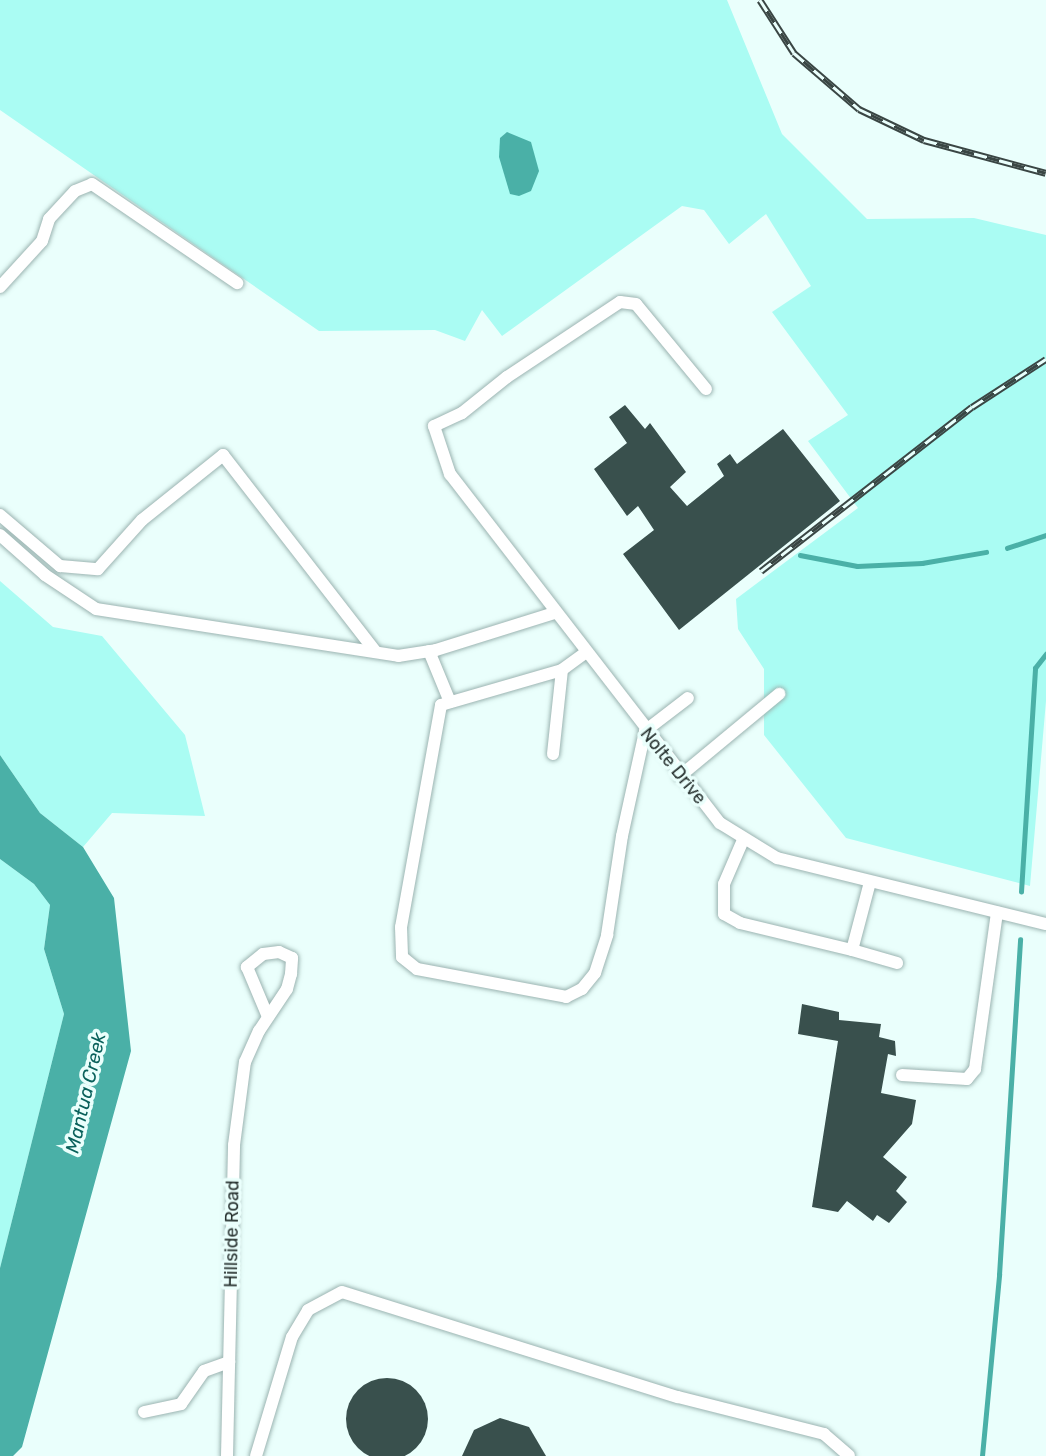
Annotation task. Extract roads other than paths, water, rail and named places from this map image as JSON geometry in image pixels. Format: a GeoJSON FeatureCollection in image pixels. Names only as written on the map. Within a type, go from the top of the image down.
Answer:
{"type":"FeatureCollection","features":[{"type":"Feature","properties":{"kind":"street"},"geometry":{"type":"LineString","coordinates":[[0,287],[42,241],[49,219],[75,191],[92,184],[237,283]]}},
{"type":"Feature","properties":{"kind":"street","name":"Nolte Drive"},"geometry":{"type":"LineString","coordinates":[[706,389],[636,304],[620,302],[507,377],[462,414],[434,426],[450,474],[680,776],[720,823],[743,840],[777,858],[1046,924]]}},
{"type":"Feature","properties":{"kind":"street"},"geometry":{"type":"LineString","coordinates":[[0,515],[60,566],[98,569],[142,520],[223,455],[376,652]]}},
{"type":"Feature","properties":{"kind":"street"},"geometry":{"type":"LineString","coordinates":[[0,536],[54,582],[96,608],[398,656],[429,651],[554,613]]}},
{"type":"Feature","properties":{"kind":"street"},"geometry":{"type":"LineString","coordinates":[[429,651],[450,702]]}},
{"type":"Feature","properties":{"kind":"street"},"geometry":{"type":"LineString","coordinates":[[585,653],[562,670],[441,705],[401,927],[402,957],[417,970],[566,997],[582,989],[595,973],[607,935],[622,836],[646,731],[688,698]]}},
{"type":"Feature","properties":{"kind":"street"},"geometry":{"type":"LineString","coordinates":[[553,754],[562,670]]}},
{"type":"Feature","properties":{"kind":"street"},"geometry":{"type":"LineString","coordinates":[[680,776],[779,694]]}},
{"type":"Feature","properties":{"kind":"street"},"geometry":{"type":"LineString","coordinates":[[743,840],[724,884],[724,914],[740,923],[897,963]]}},
{"type":"Feature","properties":{"kind":"street"},"geometry":{"type":"LineString","coordinates":[[852,950],[870,882]]}},
{"type":"Feature","properties":{"kind":"street"},"geometry":{"type":"LineString","coordinates":[[902,1075],[967,1079],[975,1069],[997,914]]}},
{"type":"Feature","properties":{"kind":"street","name":"Hillside Road"},"geometry":{"type":"LineString","coordinates":[[226,1456],[234,1145],[246,1062],[268,1017],[287,989],[291,974],[292,958],[279,952],[263,954],[247,967],[268,1017]]}},
{"type":"Feature","properties":{"kind":"street"},"geometry":{"type":"LineString","coordinates":[[257,1456],[292,1337],[308,1310],[342,1292],[678,1397],[824,1434],[849,1456]]}},
{"type":"Feature","properties":{"kind":"street"},"geometry":{"type":"LineString","coordinates":[[144,1412],[181,1404],[204,1371],[229,1362]]}},
{"type":"Feature","properties":{"kind":"water"},"geometry":{"type":"Polygon","coordinates":[[[507,132],[531,142],[539,171],[531,191],[519,196],[510,194],[499,157],[500,138],[507,132]]]}},
{"type":"Feature","properties":{"kind":"water","name":"Mantua Creek"},"geometry":{"type":"Polygon","coordinates":[[[0,755],[40,813],[83,847],[114,898],[131,1051],[22,1447],[13,1456],[0,1456],[0,1268],[64,1014],[44,949],[50,905],[34,884],[0,859],[0,755]]]}},
{"type":"Feature","properties":{"kind":"waterway"},"geometry":{"type":"LineString","coordinates":[[1007,548],[1046,535]]}},
{"type":"Feature","properties":{"kind":"waterway"},"geometry":{"type":"LineString","coordinates":[[800,555],[857,566],[922,563],[986,552]]}},
{"type":"Feature","properties":{"kind":"waterway"},"geometry":{"type":"LineString","coordinates":[[1021,892],[1035,668],[1046,654]]}},
{"type":"Feature","properties":{"kind":"waterway"},"geometry":{"type":"LineString","coordinates":[[982,1456],[999,1275],[1020,940]]}},
{"type":"Feature","properties":{"kind":"railway"},"geometry":{"type":"LineString","coordinates":[[760,0],[794,53],[859,109],[924,140],[1046,173]]}},
{"type":"Feature","properties":{"kind":"railway"},"geometry":{"type":"LineString","coordinates":[[761,571],[972,407],[1046,359]]}}]}
